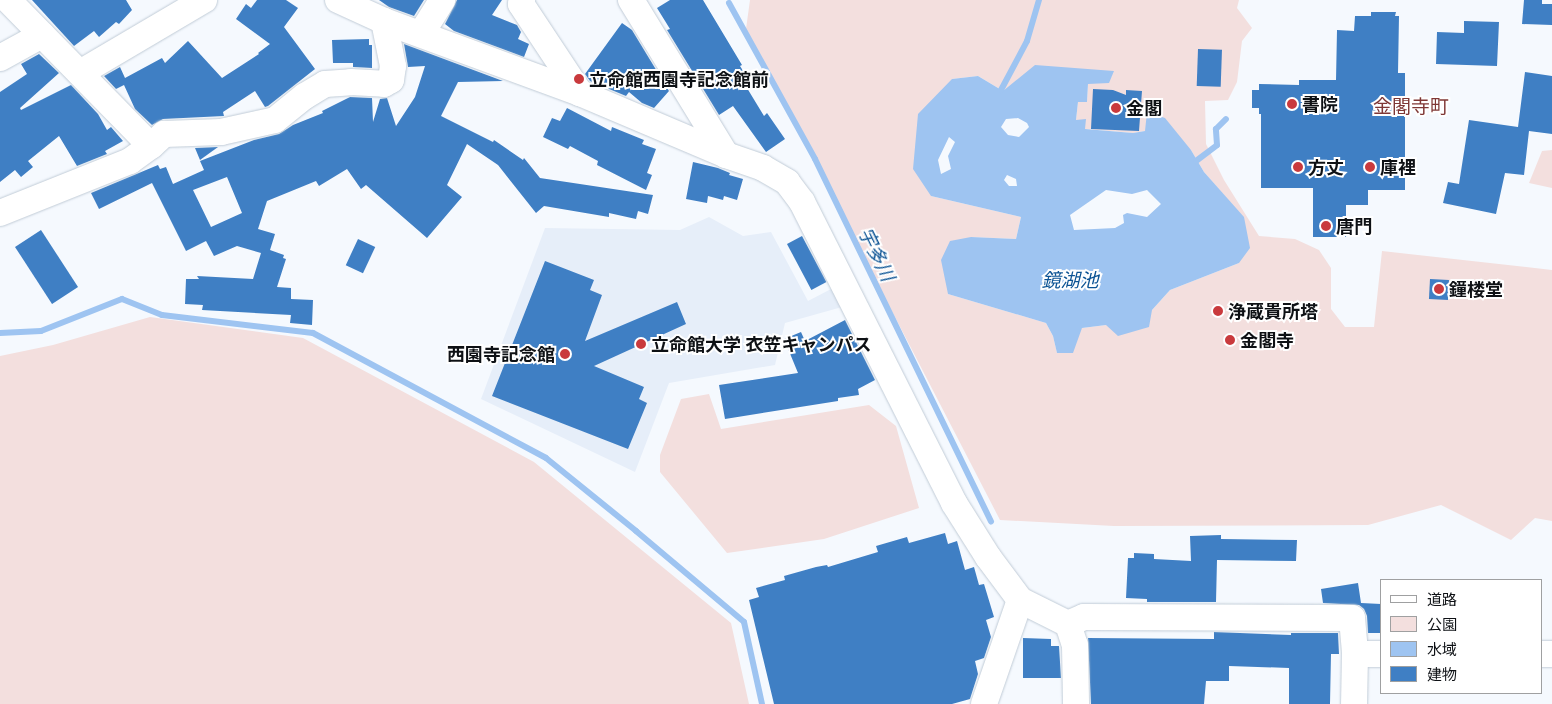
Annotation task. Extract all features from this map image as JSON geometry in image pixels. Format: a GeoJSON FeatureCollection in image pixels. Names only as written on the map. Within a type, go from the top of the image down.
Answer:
{"type":"FeatureCollection","features":[{"type":"Feature","properties":{"kind":"street"},"geometry":{"type":"LineString","coordinates":[[8,0],[152,146]]}},
{"type":"Feature","properties":{"kind":"street"},"geometry":{"type":"LineString","coordinates":[[80,74],[204,0]]}},
{"type":"Feature","properties":{"kind":"street"},"geometry":{"type":"LineString","coordinates":[[338,0],[384,21],[580,93],[726,156],[763,168],[787,182],[802,202],[954,503],[988,557],[1020,600],[1068,624],[1075,645],[1076,704]]}},
{"type":"Feature","properties":{"kind":"street"},"geometry":{"type":"LineString","coordinates":[[421,34],[442,0]]}},
{"type":"Feature","properties":{"kind":"street"},"geometry":{"type":"LineString","coordinates":[[522,0],[521,4],[580,93]]}},
{"type":"Feature","properties":{"kind":"street"},"geometry":{"type":"LineString","coordinates":[[631,0],[726,156]]}},
{"type":"Feature","properties":{"kind":"street"},"geometry":{"type":"LineString","coordinates":[[0,213],[130,161],[152,146],[164,134],[221,132],[275,120],[305,96],[325,84],[350,82],[384,84],[391,80],[393,66],[384,21]]}},
{"type":"Feature","properties":{"kind":"street"},"geometry":{"type":"LineString","coordinates":[[0,58],[42,35]]}},
{"type":"Feature","properties":{"kind":"street"},"geometry":{"type":"LineString","coordinates":[[984,704],[1020,600]]}},
{"type":"Feature","properties":{"kind":"street"},"geometry":{"type":"LineString","coordinates":[[1068,624],[1084,617],[1352,618],[1355,654],[1354,704]]}},
{"type":"Feature","properties":{"kind":"street"},"geometry":{"type":"LineString","coordinates":[[1355,654],[1380,654]]}},
{"type":"Feature","properties":{"kind":"shaded area","name":"立命館大学 衣笠キャンパス"},"geometry":{"type":"Polygon","coordinates":[[[709,217],[743,236],[771,232],[808,301],[833,288],[842,307],[785,323],[775,365],[669,383],[635,472],[481,399],[545,228],[680,230],[709,217]]]}},
{"type":"Feature","properties":{"kind":"green space"},"geometry":{"type":"Polygon","coordinates":[[[750,0],[1239,0],[1237,8],[1252,28],[1242,41],[1237,82],[1228,100],[1205,101],[1206,144],[1224,180],[1259,236],[1295,239],[1319,250],[1331,268],[1331,309],[1345,327],[1374,327],[1382,251],[1552,270],[1552,521],[1535,518],[1511,540],[1441,505],[1368,525],[1114,526],[1000,520],[746,29],[750,0]],[[978,76],[952,79],[931,196],[1021,217],[1016,239],[971,237],[948,294],[1046,323],[1053,336],[1057,353],[1082,328],[1106,325],[1152,310],[1170,290],[1239,263],[1243,217],[1204,172],[1191,150],[1145,131],[1133,133],[1085,129],[1076,120],[1078,102],[1087,102],[1088,83],[1113,76],[1003,91],[978,76]]]}},
{"type":"Feature","properties":{"kind":"green space"},"geometry":{"type":"Polygon","coordinates":[[[1552,150],[1552,188],[1529,183],[1542,151],[1552,150]]]}},
{"type":"Feature","properties":{"kind":"green space"},"geometry":{"type":"Polygon","coordinates":[[[150,317],[303,338],[534,462],[731,623],[749,704],[0,704],[0,356],[53,345],[150,317]]]}},
{"type":"Feature","properties":{"kind":"green space"},"geometry":{"type":"Polygon","coordinates":[[[709,394],[721,429],[869,405],[896,426],[919,508],[824,539],[727,553],[660,472],[660,455],[681,399],[709,394]]]}},
{"type":"Feature","properties":{"kind":"water","name":"鏡湖池"},"geometry":{"type":"Polygon","coordinates":[[[1035,65],[1114,71],[1109,83],[1088,84],[1087,102],[1078,102],[1076,120],[1086,119],[1085,129],[1133,133],[1145,131],[1147,112],[1165,118],[1191,150],[1204,172],[1244,217],[1250,248],[1239,263],[1170,290],[1152,310],[1149,327],[1118,336],[1106,325],[1082,328],[1073,353],[1057,353],[1053,336],[1046,323],[948,294],[941,260],[950,241],[971,237],[1016,239],[1021,217],[931,196],[913,169],[918,114],[952,79],[978,76],[1003,91],[1035,65]],[[1018,118],[1006,119],[1001,127],[1008,135],[1019,137],[1029,127],[1027,123],[1018,118]],[[949,137],[938,160],[941,174],[951,169],[948,156],[955,142],[949,137]],[[1007,175],[1004,180],[1009,186],[1017,186],[1016,179],[1007,175]],[[1106,190],[1070,215],[1074,230],[1115,228],[1124,223],[1123,215],[1127,213],[1147,217],[1161,204],[1147,190],[1132,194],[1106,190]]]}},
{"type":"Feature","properties":{"kind":"building"},"geometry":{"type":"Polygon","coordinates":[[[32,0],[126,0],[132,10],[119,24],[116,22],[99,37],[94,31],[74,46],[32,0]]]}},
{"type":"Feature","properties":{"kind":"building"},"geometry":{"type":"Polygon","coordinates":[[[257,0],[286,0],[298,8],[284,27],[315,69],[268,106],[265,107],[255,91],[223,112],[224,116],[163,119],[152,125],[135,109],[124,85],[116,89],[104,76],[120,67],[125,78],[162,58],[165,63],[188,41],[222,78],[259,54],[270,44],[236,19],[246,4],[251,8],[257,0]]]}},
{"type":"Feature","properties":{"kind":"building"},"geometry":{"type":"Polygon","coordinates":[[[379,0],[424,0],[414,16],[389,7],[379,0]]]}},
{"type":"Feature","properties":{"kind":"building"},"geometry":{"type":"Polygon","coordinates":[[[457,0],[502,0],[492,15],[517,25],[521,32],[518,39],[529,44],[524,57],[454,31],[445,24],[457,0]]]}},
{"type":"Feature","properties":{"kind":"building"},"geometry":{"type":"Polygon","coordinates":[[[670,0],[703,0],[752,85],[747,88],[764,116],[767,113],[785,139],[766,152],[733,106],[719,115],[667,30],[670,29],[657,8],[670,0]]]}},
{"type":"Feature","properties":{"kind":"building"},"geometry":{"type":"Polygon","coordinates":[[[1524,0],[1542,0],[1542,4],[1552,4],[1552,25],[1522,24],[1524,0]]]}},
{"type":"Feature","properties":{"kind":"building"},"geometry":{"type":"Polygon","coordinates":[[[1371,12],[1396,12],[1395,16],[1399,16],[1398,73],[1405,73],[1405,190],[1368,190],[1368,205],[1346,205],[1346,237],[1313,237],[1313,188],[1261,188],[1261,114],[1259,114],[1259,108],[1252,108],[1252,90],[1259,90],[1259,84],[1299,85],[1299,80],[1336,80],[1337,30],[1354,31],[1355,16],[1371,16],[1371,12]]]}},
{"type":"Feature","properties":{"kind":"building"},"geometry":{"type":"Polygon","coordinates":[[[1464,21],[1499,22],[1497,66],[1436,64],[1437,32],[1464,33],[1464,21]]]}},
{"type":"Feature","properties":{"kind":"building"},"geometry":{"type":"Polygon","coordinates":[[[622,23],[632,30],[669,91],[654,108],[642,103],[629,92],[626,96],[609,89],[601,82],[599,85],[590,81],[585,74],[622,23]]]}},
{"type":"Feature","properties":{"kind":"building"},"geometry":{"type":"Polygon","coordinates":[[[369,39],[369,45],[372,45],[372,68],[353,67],[353,63],[333,63],[332,40],[369,39]]]}},
{"type":"Feature","properties":{"kind":"building"},"geometry":{"type":"Polygon","coordinates":[[[404,44],[503,81],[458,82],[441,116],[493,142],[494,140],[523,160],[524,158],[540,178],[653,195],[648,214],[638,211],[636,219],[609,213],[609,217],[544,206],[536,213],[498,165],[467,144],[447,185],[462,197],[427,238],[366,185],[361,189],[347,169],[319,186],[316,181],[267,201],[258,229],[275,234],[270,250],[284,255],[283,258],[286,259],[277,287],[291,288],[291,299],[313,300],[312,325],[290,323],[291,315],[202,310],[203,305],[185,304],[186,279],[199,279],[197,276],[253,279],[261,253],[237,246],[214,256],[206,241],[186,251],[152,183],[99,209],[91,193],[158,165],[160,169],[166,167],[173,184],[204,170],[200,161],[254,140],[279,134],[293,125],[323,113],[322,111],[350,97],[372,98],[373,122],[380,99],[387,98],[396,126],[415,97],[425,66],[408,67],[404,44]],[[227,177],[193,190],[211,227],[242,213],[227,177]]]}},
{"type":"Feature","properties":{"kind":"building"},"geometry":{"type":"Polygon","coordinates":[[[1198,49],[1222,50],[1221,87],[1197,86],[1198,49]]]}},
{"type":"Feature","properties":{"kind":"building"},"geometry":{"type":"Polygon","coordinates":[[[39,54],[59,73],[20,108],[21,110],[71,85],[98,114],[107,130],[111,127],[123,141],[105,151],[107,154],[77,166],[59,136],[28,161],[33,167],[21,177],[15,170],[0,182],[0,92],[27,74],[21,64],[39,54]]]}},
{"type":"Feature","properties":{"kind":"building"},"geometry":{"type":"Polygon","coordinates":[[[1525,72],[1552,76],[1552,134],[1529,131],[1524,175],[1505,173],[1496,214],[1443,203],[1448,182],[1459,184],[1469,120],[1518,127],[1525,72]]]}},
{"type":"Feature","properties":{"kind":"building"},"geometry":{"type":"Polygon","coordinates":[[[1093,89],[1113,90],[1126,95],[1126,90],[1142,91],[1139,131],[1091,129],[1093,89]]]}},
{"type":"Feature","properties":{"kind":"building"},"geometry":{"type":"Polygon","coordinates":[[[567,108],[611,131],[612,127],[644,140],[642,144],[656,149],[647,173],[652,175],[646,190],[597,165],[598,161],[570,146],[568,149],[543,137],[552,118],[560,121],[567,108]]]}},
{"type":"Feature","properties":{"kind":"building"},"geometry":{"type":"Polygon","coordinates":[[[218,147],[200,160],[195,148],[218,147]]]}},
{"type":"Feature","properties":{"kind":"building"},"geometry":{"type":"Polygon","coordinates":[[[693,162],[718,168],[730,173],[729,175],[743,179],[737,200],[724,196],[723,200],[708,196],[707,203],[686,199],[693,162]]]}},
{"type":"Feature","properties":{"kind":"building"},"geometry":{"type":"Polygon","coordinates":[[[41,230],[78,287],[52,304],[15,247],[41,230]]]}},
{"type":"Feature","properties":{"kind":"building"},"geometry":{"type":"Polygon","coordinates":[[[802,236],[826,282],[811,290],[787,244],[802,236]]]}},
{"type":"Feature","properties":{"kind":"building"},"geometry":{"type":"Polygon","coordinates":[[[358,239],[375,247],[363,273],[346,265],[358,239]]]}},
{"type":"Feature","properties":{"kind":"building","name":"西園寺記念館"},"geometry":{"type":"Polygon","coordinates":[[[545,261],[594,280],[590,290],[602,295],[585,341],[677,302],[686,324],[594,366],[644,387],[639,399],[647,403],[628,449],[492,396],[545,261]]]}},
{"type":"Feature","properties":{"kind":"building","name":"鐘楼堂"},"geometry":{"type":"Polygon","coordinates":[[[1430,279],[1449,280],[1448,300],[1429,299],[1430,279]]]}},
{"type":"Feature","properties":{"kind":"building"},"geometry":{"type":"Polygon","coordinates":[[[845,320],[875,380],[858,389],[859,395],[838,398],[838,401],[725,419],[719,385],[798,373],[784,339],[801,332],[805,341],[845,320]]]}},
{"type":"Feature","properties":{"kind":"building"},"geometry":{"type":"Polygon","coordinates":[[[945,533],[948,544],[957,541],[965,570],[974,567],[979,585],[984,584],[994,617],[986,620],[991,637],[984,658],[975,661],[978,674],[970,699],[952,704],[774,704],[749,600],[759,597],[756,588],[785,580],[784,576],[816,567],[827,565],[828,567],[878,552],[876,546],[907,537],[909,543],[945,533]]]}},
{"type":"Feature","properties":{"kind":"building"},"geometry":{"type":"Polygon","coordinates":[[[1221,535],[1221,539],[1297,540],[1296,561],[1217,560],[1216,602],[1147,602],[1147,599],[1126,598],[1128,558],[1134,558],[1134,553],[1154,554],[1154,559],[1191,561],[1190,536],[1221,535]]]}},
{"type":"Feature","properties":{"kind":"building"},"geometry":{"type":"Polygon","coordinates":[[[1358,583],[1361,603],[1380,604],[1380,633],[1368,633],[1367,616],[1364,609],[1359,605],[1323,603],[1321,589],[1358,583]]]}},
{"type":"Feature","properties":{"kind":"building"},"geometry":{"type":"Polygon","coordinates":[[[1214,632],[1291,635],[1291,633],[1338,633],[1339,654],[1331,654],[1330,704],[1289,704],[1289,668],[1229,666],[1229,681],[1206,681],[1204,704],[1091,704],[1088,638],[1214,639],[1214,632]]]}},
{"type":"Feature","properties":{"kind":"building"},"geometry":{"type":"Polygon","coordinates":[[[1023,638],[1051,639],[1051,646],[1059,646],[1061,678],[1023,678],[1023,638]]]}},
{"type":"Feature","properties":{"kind":"waterway"},"geometry":{"type":"LineString","coordinates":[[1001,90],[1027,41],[1039,0]]}},
{"type":"Feature","properties":{"kind":"waterway","name":"宇多川"},"geometry":{"type":"LineString","coordinates":[[729,3],[815,159],[991,522]]}},
{"type":"Feature","properties":{"kind":"waterway"},"geometry":{"type":"LineString","coordinates":[[1196,161],[1217,145],[1216,129],[1226,119]]}},
{"type":"Feature","properties":{"kind":"waterway"},"geometry":{"type":"LineString","coordinates":[[0,333],[41,331],[122,299],[162,315],[313,333],[546,458],[636,531],[744,622],[762,704]]}},
{"type":"Feature","properties":{"kind":"place","name":"立命館西園寺記念館前"},"geometry":{"type":"Point","coordinates":[579,79]}},
{"type":"Feature","properties":{"kind":"place","name":"書院"},"geometry":{"type":"Point","coordinates":[1292,104]}},
{"type":"Feature","properties":{"kind":"place","name":"金閣"},"geometry":{"type":"Point","coordinates":[1116,108]}},
{"type":"Feature","properties":{"kind":"place","name":"方丈"},"geometry":{"type":"Point","coordinates":[1298,167]}},
{"type":"Feature","properties":{"kind":"place","name":"庫裡"},"geometry":{"type":"Point","coordinates":[1370,167]}},
{"type":"Feature","properties":{"kind":"place","name":"唐門"},"geometry":{"type":"Point","coordinates":[1326,226]}},
{"type":"Feature","properties":{"kind":"place","name":"鐘楼堂"},"geometry":{"type":"Point","coordinates":[1439,289]}},
{"type":"Feature","properties":{"kind":"place","name":"浄蔵貴所塔"},"geometry":{"type":"Point","coordinates":[1218,311]}},
{"type":"Feature","properties":{"kind":"place","name":"金閣寺"},"geometry":{"type":"Point","coordinates":[1230,340]}},
{"type":"Feature","properties":{"kind":"place","name":"立命館大学 衣笠キャンパス"},"geometry":{"type":"Point","coordinates":[641,344]}},
{"type":"Feature","properties":{"kind":"place","name":"西園寺記念館"},"geometry":{"type":"Point","coordinates":[565,354]}},
{"type":"Feature","properties":{"kind":"district","name":"金閣寺町"},"geometry":{"type":"Point","coordinates":[1411,106]}}]}
